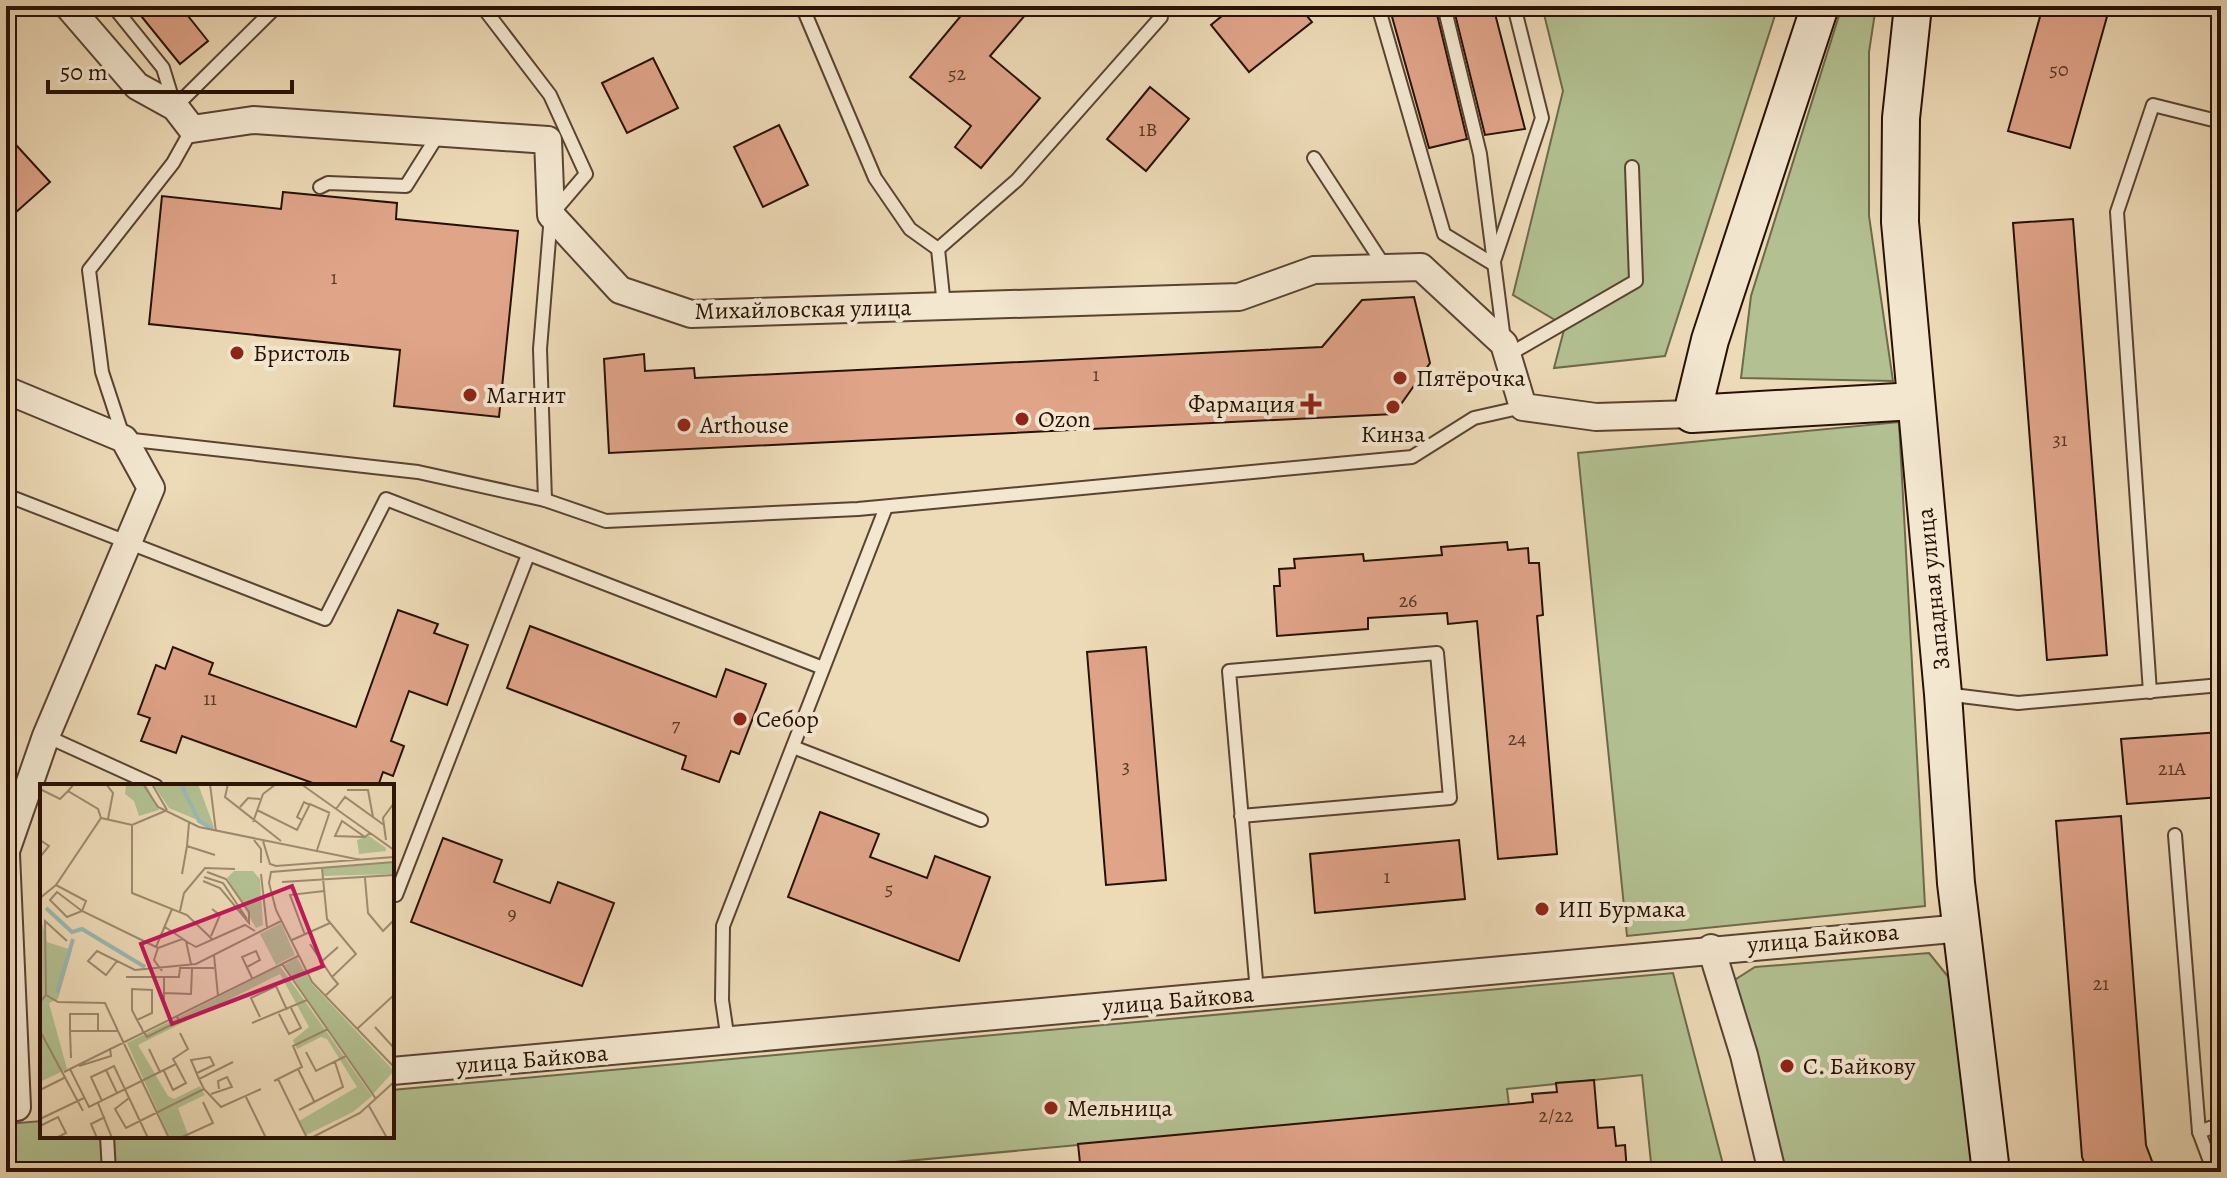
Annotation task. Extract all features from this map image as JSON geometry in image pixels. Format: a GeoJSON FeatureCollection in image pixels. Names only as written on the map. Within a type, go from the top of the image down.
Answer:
{"type":"FeatureCollection","features":[{"type":"Feature","properties":{"kind":"street"},"geometry":{"type":"LineString","coordinates":[[68,6],[137,86],[175,107],[192,129],[253,120],[438,135],[548,140],[551,215]]}},
{"type":"Feature","properties":{"kind":"street"},"geometry":{"type":"LineString","coordinates":[[1692,414],[1710,340],[1820,6]]}},
{"type":"Feature","properties":{"kind":"street","name":"Западная улица"},"geometry":{"type":"LineString","coordinates":[[1913,6],[1901,118],[1900,222],[1943,694],[1956,883],[1991,1172]]}},
{"type":"Feature","properties":{"kind":"street","name":"Михайловская улица"},"geometry":{"type":"LineString","coordinates":[[551,215],[620,290],[691,314],[1239,297],[1314,270],[1421,267],[1506,349]]}},
{"type":"Feature","properties":{"kind":"street"},"geometry":{"type":"LineString","coordinates":[[1506,349],[1523,407],[1596,417],[1915,401]]}},
{"type":"Feature","properties":{"kind":"street"},"geometry":{"type":"LineString","coordinates":[[6,390],[124,439],[151,488],[125,542],[46,736],[6,852],[22,1107]]}},
{"type":"Feature","properties":{"kind":"street","name":"улица Байкова"},"geometry":{"type":"LineString","coordinates":[[394,1071],[1711,948],[1963,928]]}},
{"type":"Feature","properties":{"kind":"street"},"geometry":{"type":"LineString","coordinates":[[1711,948],[1744,1055],[1772,1172]]}},
{"type":"Feature","properties":{"kind":"lane"},"geometry":{"type":"LineString","coordinates":[[113,6],[163,68],[175,107],[277,6]]}},
{"type":"Feature","properties":{"kind":"lane"},"geometry":{"type":"LineString","coordinates":[[482,6],[550,95],[586,174],[551,215],[540,349],[545,500]]}},
{"type":"Feature","properties":{"kind":"lane"},"geometry":{"type":"LineString","coordinates":[[802,6],[875,178],[910,229],[938,249],[944,306]]}},
{"type":"Feature","properties":{"kind":"lane"},"geometry":{"type":"LineString","coordinates":[[938,249],[1017,180],[1161,17],[1161,6]]}},
{"type":"Feature","properties":{"kind":"lane"},"geometry":{"type":"LineString","coordinates":[[1378,6],[1444,234],[1493,264]]}},
{"type":"Feature","properties":{"kind":"lane"},"geometry":{"type":"LineString","coordinates":[[1444,6],[1480,154],[1506,349],[1636,281],[1632,167]]}},
{"type":"Feature","properties":{"kind":"lane"},"geometry":{"type":"LineString","coordinates":[[1493,264],[1542,118],[1514,6]]}},
{"type":"Feature","properties":{"kind":"lane"},"geometry":{"type":"LineString","coordinates":[[2150,692],[2117,212],[2153,105],[2221,122]]}},
{"type":"Feature","properties":{"kind":"lane"},"geometry":{"type":"LineString","coordinates":[[192,129],[173,163],[89,270],[102,372],[124,439],[418,472],[545,500],[606,521],[886,507],[1412,457],[1474,418],[1523,407]]}},
{"type":"Feature","properties":{"kind":"lane"},"geometry":{"type":"LineString","coordinates":[[320,187],[328,183],[406,186],[438,135]]}},
{"type":"Feature","properties":{"kind":"lane"},"geometry":{"type":"LineString","coordinates":[[1314,158],[1385,267]]}},
{"type":"Feature","properties":{"kind":"lane"},"geometry":{"type":"LineString","coordinates":[[6,495],[325,619],[386,499],[823,668]]}},
{"type":"Feature","properties":{"kind":"lane"},"geometry":{"type":"LineString","coordinates":[[728,1041],[722,1000],[723,926],[886,507]]}},
{"type":"Feature","properties":{"kind":"lane"},"geometry":{"type":"LineString","coordinates":[[394,894],[528,555]]}},
{"type":"Feature","properties":{"kind":"lane"},"geometry":{"type":"LineString","coordinates":[[1241,816],[1450,798],[1437,653],[1229,671],[1241,816],[1257,992]]}},
{"type":"Feature","properties":{"kind":"lane"},"geometry":{"type":"LineString","coordinates":[[1943,694],[2018,703],[2221,685]]}},
{"type":"Feature","properties":{"kind":"lane"},"geometry":{"type":"LineString","coordinates":[[46,736],[152,784]]}},
{"type":"Feature","properties":{"kind":"lane"},"geometry":{"type":"LineString","coordinates":[[793,747],[981,820]]}},
{"type":"Feature","properties":{"kind":"lane"},"geometry":{"type":"LineString","coordinates":[[2175,835],[2199,1132],[2214,1172]]}},
{"type":"Feature","properties":{"kind":"lane"},"geometry":{"type":"LineString","coordinates":[[2199,1132],[2221,1124]]}},
{"type":"Feature","properties":{"kind":"lane"},"geometry":{"type":"LineString","coordinates":[[107,1138],[109,1172]]}},
{"type":"Feature","properties":{"kind":"green space"},"geometry":{"type":"Polygon","coordinates":[[[1542,6],[1778,6],[1665,356],[1554,368],[1565,326],[1513,295],[1563,91],[1542,6]]]}},
{"type":"Feature","properties":{"kind":"green space"},"geometry":{"type":"Polygon","coordinates":[[[1842,6],[1876,6],[1869,52],[1869,216],[1893,381],[1741,378],[1751,296],[1842,6]]]}},
{"type":"Feature","properties":{"kind":"green space"},"geometry":{"type":"Polygon","coordinates":[[[1899,422],[1925,906],[1627,936],[1578,453],[1899,422]]]}},
{"type":"Feature","properties":{"kind":"green space"},"geometry":{"type":"Polygon","coordinates":[[[1929,953],[1958,989],[1977,1172],[1780,1172],[1733,981],[1755,967],[1929,953]]]}},
{"type":"Feature","properties":{"kind":"green space"},"geometry":{"type":"Polygon","coordinates":[[[1673,973],[1725,1172],[1652,1172],[1642,1075],[1507,1089],[1509,1105],[788,1172],[6,1172],[6,1124],[40,1121],[40,1138],[394,1138],[394,1090],[1673,973]]]}},
{"type":"Feature","properties":{"kind":"building"},"geometry":{"type":"Polygon","coordinates":[[[133,6],[180,6],[208,41],[180,64],[133,6]]]}},
{"type":"Feature","properties":{"kind":"building"},"geometry":{"type":"Polygon","coordinates":[[[969,6],[1033,6],[990,56],[1040,98],[981,168],[955,147],[971,126],[910,77],[969,6]]]}},
{"type":"Feature","properties":{"kind":"building"},"geometry":{"type":"Polygon","coordinates":[[[1234,6],[1299,6],[1312,22],[1249,72],[1211,25],[1234,6]]]}},
{"type":"Feature","properties":{"kind":"building"},"geometry":{"type":"Polygon","coordinates":[[[1389,6],[1435,6],[1467,139],[1429,148],[1389,6]]]}},
{"type":"Feature","properties":{"kind":"building"},"geometry":{"type":"Polygon","coordinates":[[[1453,6],[1493,6],[1525,129],[1485,135],[1453,6]]]}},
{"type":"Feature","properties":{"kind":"building"},"geometry":{"type":"Polygon","coordinates":[[[2043,6],[2110,6],[2070,148],[2008,131],[2043,6]]]}},
{"type":"Feature","properties":{"kind":"building"},"geometry":{"type":"Polygon","coordinates":[[[653,58],[678,108],[627,133],[602,83],[653,58]]]}},
{"type":"Feature","properties":{"kind":"building"},"geometry":{"type":"Polygon","coordinates":[[[1150,87],[1189,119],[1146,171],[1107,139],[1150,87]]]}},
{"type":"Feature","properties":{"kind":"building"},"geometry":{"type":"Polygon","coordinates":[[[779,125],[808,185],[763,207],[734,147],[779,125]]]}},
{"type":"Feature","properties":{"kind":"building"},"geometry":{"type":"Polygon","coordinates":[[[6,134],[50,182],[6,221],[6,134]]]}},
{"type":"Feature","properties":{"kind":"building"},"geometry":{"type":"Polygon","coordinates":[[[283,192],[397,203],[396,219],[518,231],[499,417],[394,406],[400,350],[149,324],[162,196],[281,209],[283,192]]]}},
{"type":"Feature","properties":{"kind":"building"},"geometry":{"type":"Polygon","coordinates":[[[2073,219],[2107,655],[2047,660],[2013,223],[2073,219]]]}},
{"type":"Feature","properties":{"kind":"building"},"geometry":{"type":"Polygon","coordinates":[[[1414,297],[1430,363],[1394,414],[609,453],[604,359],[644,354],[645,371],[694,368],[695,378],[1322,347],[1362,300],[1414,297]]]}},
{"type":"Feature","properties":{"kind":"building"},"geometry":{"type":"Polygon","coordinates":[[[1507,542],[1508,550],[1528,548],[1529,563],[1539,563],[1543,615],[1537,616],[1557,854],[1498,859],[1477,621],[1448,624],[1447,613],[1368,618],[1368,629],[1277,636],[1274,586],[1280,586],[1279,569],[1295,568],[1294,559],[1363,554],[1364,561],[1442,555],[1441,547],[1507,542]]]}},
{"type":"Feature","properties":{"kind":"building"},"geometry":{"type":"Polygon","coordinates":[[[398,610],[438,624],[434,633],[468,645],[447,705],[409,691],[391,741],[404,746],[393,776],[383,772],[379,784],[315,784],[182,736],[176,753],[141,741],[150,718],[138,714],[156,665],[165,669],[173,647],[213,663],[209,674],[356,727],[398,610]]]}},
{"type":"Feature","properties":{"kind":"building"},"geometry":{"type":"Polygon","coordinates":[[[530,626],[716,697],[726,669],[766,684],[739,754],[731,751],[719,782],[682,769],[686,756],[507,688],[530,626]]]}},
{"type":"Feature","properties":{"kind":"building"},"geometry":{"type":"Polygon","coordinates":[[[1146,647],[1166,880],[1106,885],[1087,652],[1146,647]]]}},
{"type":"Feature","properties":{"kind":"building"},"geometry":{"type":"Polygon","coordinates":[[[2221,732],[2221,797],[2127,804],[2121,739],[2221,732]]]}},
{"type":"Feature","properties":{"kind":"building"},"geometry":{"type":"Polygon","coordinates":[[[820,812],[879,834],[870,857],[927,878],[935,856],[990,877],[959,961],[788,897],[820,812]]]}},
{"type":"Feature","properties":{"kind":"building"},"geometry":{"type":"Polygon","coordinates":[[[2121,816],[2146,1145],[2156,1172],[2088,1172],[2082,1157],[2056,821],[2121,816]]]}},
{"type":"Feature","properties":{"kind":"building"},"geometry":{"type":"Polygon","coordinates":[[[443,838],[502,860],[494,882],[550,903],[558,882],[614,903],[582,986],[411,922],[443,838]]]}},
{"type":"Feature","properties":{"kind":"building"},"geometry":{"type":"Polygon","coordinates":[[[1459,840],[1465,899],[1315,913],[1310,854],[1459,840]]]}},
{"type":"Feature","properties":{"kind":"building"},"geometry":{"type":"Polygon","coordinates":[[[1594,1080],[1598,1128],[1614,1127],[1616,1146],[1625,1145],[1627,1172],[1556,1172],[1555,1162],[1444,1172],[1081,1172],[1078,1144],[1533,1102],[1532,1094],[1557,1092],[1556,1083],[1594,1080]]]}},
{"type":"Feature","properties":{"kind":"place","name":"Бристоль"},"geometry":{"type":"Point","coordinates":[237,353]}},
{"type":"Feature","properties":{"kind":"place","name":"Пятёрочка"},"geometry":{"type":"Point","coordinates":[1400,378]}},
{"type":"Feature","properties":{"kind":"place","name":"Магнит"},"geometry":{"type":"Point","coordinates":[470,395]}},
{"type":"Feature","properties":{"kind":"place","name":"Фармация"},"geometry":{"type":"Point","coordinates":[1311,404]}},
{"type":"Feature","properties":{"kind":"place","name":"Кинза"},"geometry":{"type":"Point","coordinates":[1393,407]}},
{"type":"Feature","properties":{"kind":"place","name":"Ozon"},"geometry":{"type":"Point","coordinates":[1022,419]}},
{"type":"Feature","properties":{"kind":"place","name":"Arthouse"},"geometry":{"type":"Point","coordinates":[684,425]}},
{"type":"Feature","properties":{"kind":"place","name":"Себор"},"geometry":{"type":"Point","coordinates":[740,719]}},
{"type":"Feature","properties":{"kind":"place","name":"ИП Бурмака"},"geometry":{"type":"Point","coordinates":[1542,909]}},
{"type":"Feature","properties":{"kind":"place","name":"С. Байкову"},"geometry":{"type":"Point","coordinates":[1787,1066]}},
{"type":"Feature","properties":{"kind":"place","name":"Мельница"},"geometry":{"type":"Point","coordinates":[1051,1108]}}]}
